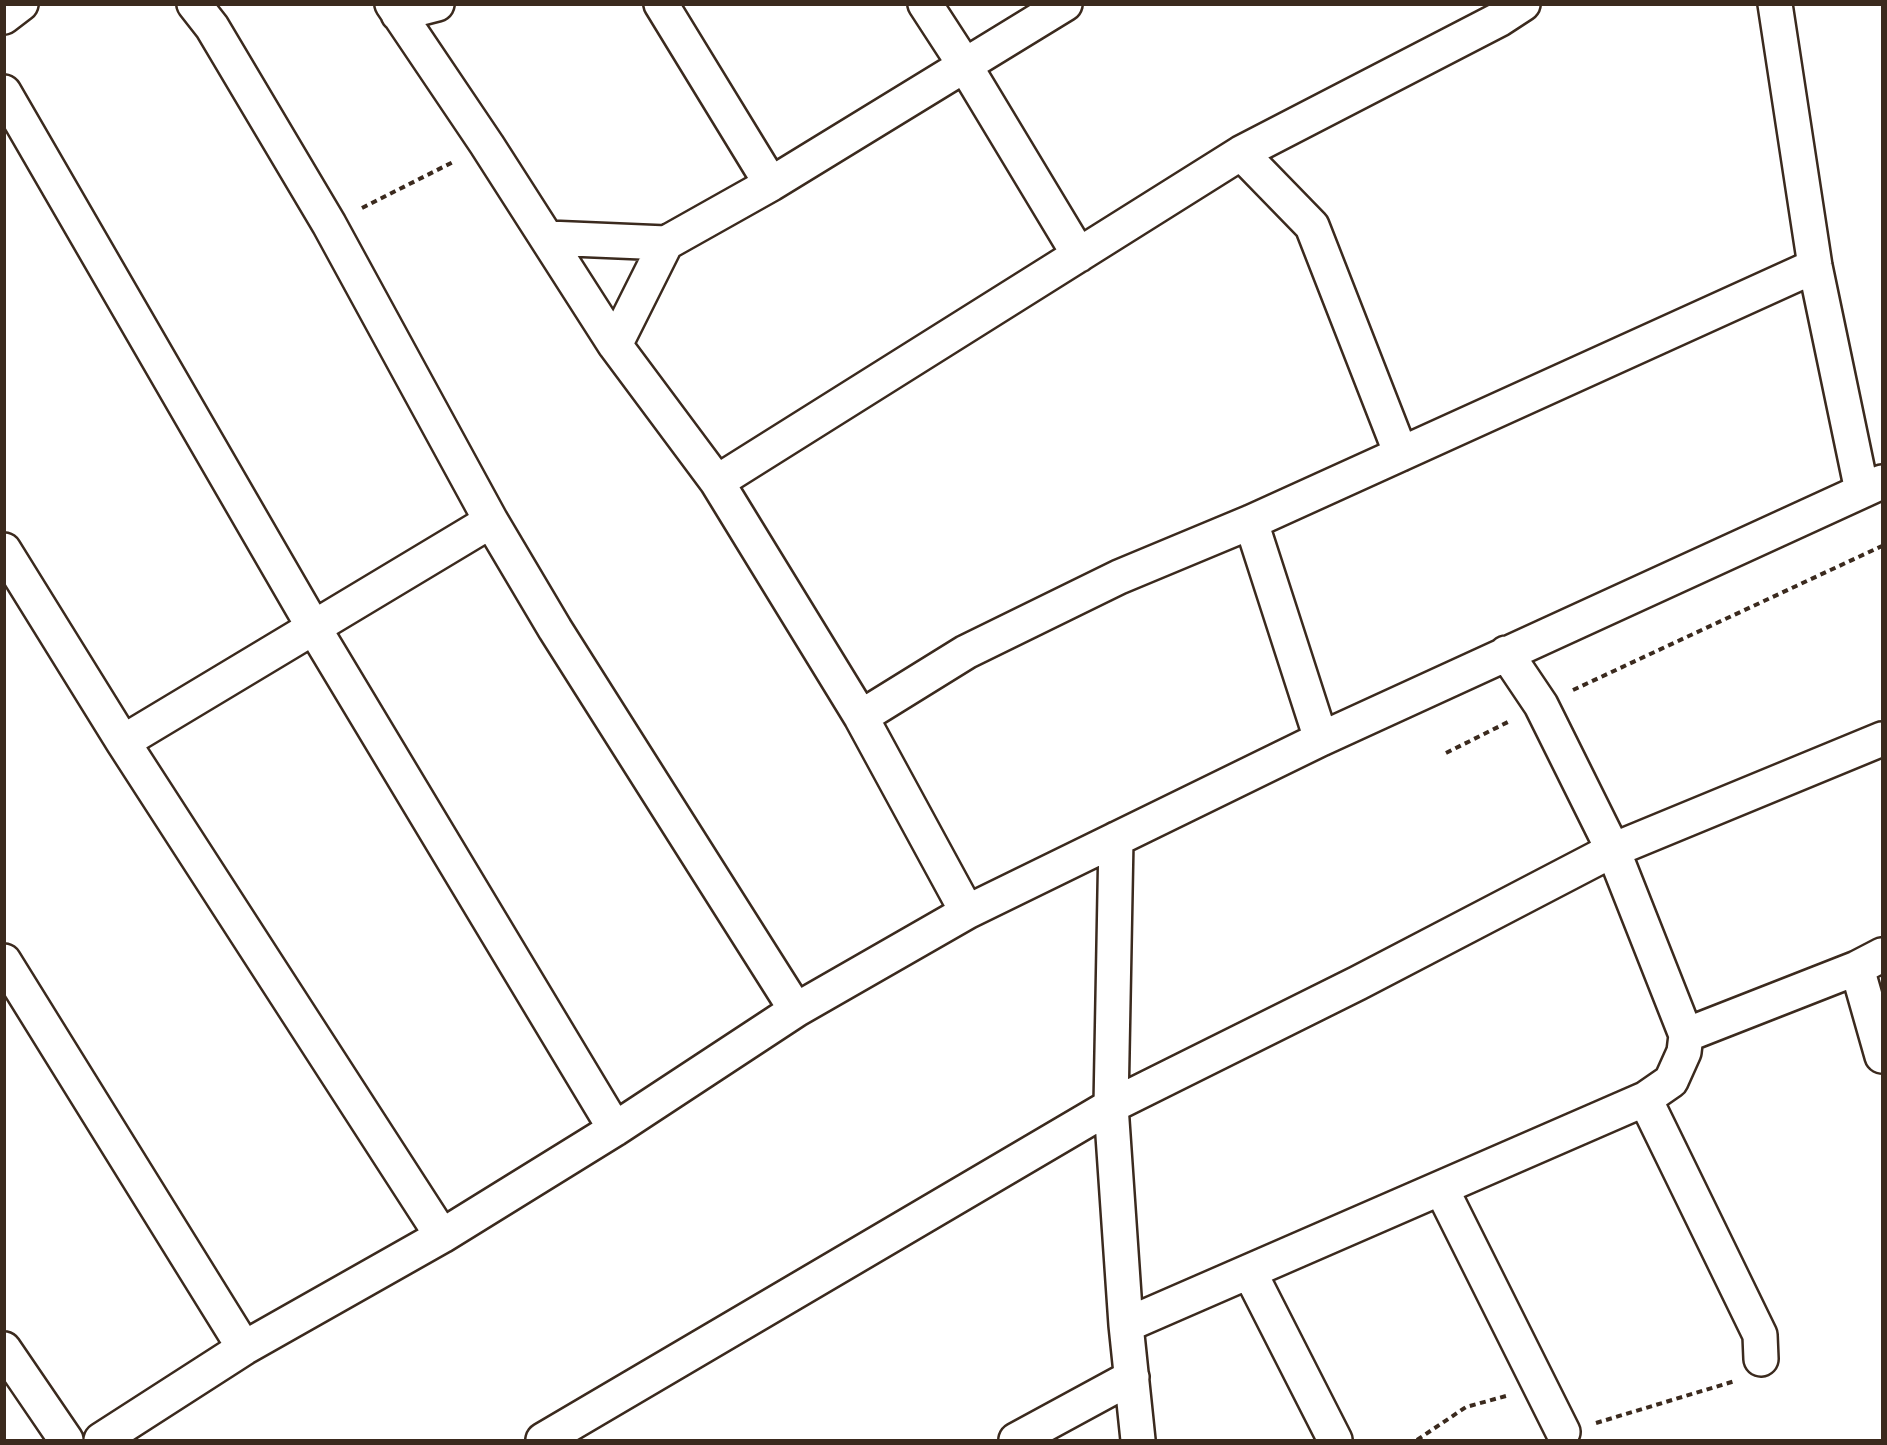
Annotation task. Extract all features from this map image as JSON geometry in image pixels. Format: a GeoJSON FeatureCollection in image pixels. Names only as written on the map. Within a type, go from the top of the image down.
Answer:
{"type":"FeatureCollection","features":[{"type":"Feature","properties":{"kind":"street"},"geometry":{"type":"LineString","coordinates":[[4,17],[21,4]]}},
{"type":"Feature","properties":{"kind":"street"},"geometry":{"type":"LineString","coordinates":[[194,4],[212,27],[329,224],[491,521],[555,629],[796,1010]]}},
{"type":"Feature","properties":{"kind":"street"},"geometry":{"type":"LineString","coordinates":[[437,4],[395,9],[548,238],[615,345],[717,482],[861,717],[967,912]]}},
{"type":"Feature","properties":{"kind":"street"},"geometry":{"type":"LineString","coordinates":[[661,4],[771,184]]}},
{"type":"Feature","properties":{"kind":"street"},"geometry":{"type":"LineString","coordinates":[[925,4],[964,64],[1079,255]]}},
{"type":"Feature","properties":{"kind":"street"},"geometry":{"type":"LineString","coordinates":[[548,238],[666,243],[771,184],[1065,4]]}},
{"type":"Feature","properties":{"kind":"street"},"geometry":{"type":"LineString","coordinates":[[717,482],[1241,153],[1500,20],[1523,4]]}},
{"type":"Feature","properties":{"kind":"street"},"geometry":{"type":"LineString","coordinates":[[101,1440],[244,1348],[442,1236],[615,1129],[796,1010],[967,912],[1321,739],[1872,486],[1815,266],[1775,4]]}},
{"type":"Feature","properties":{"kind":"street"},"geometry":{"type":"LineString","coordinates":[[4,92],[314,628],[615,1129]]}},
{"type":"Feature","properties":{"kind":"street"},"geometry":{"type":"LineString","coordinates":[[1241,153],[1312,226],[1401,454]]}},
{"type":"Feature","properties":{"kind":"street"},"geometry":{"type":"LineString","coordinates":[[615,345],[666,243]]}},
{"type":"Feature","properties":{"kind":"street"},"geometry":{"type":"LineString","coordinates":[[861,717],[966,652],[1119,577],[1251,522],[1815,266]]}},
{"type":"Feature","properties":{"kind":"street"},"geometry":{"type":"LineString","coordinates":[[123,742],[491,521]]}},
{"type":"Feature","properties":{"kind":"street"},"geometry":{"type":"LineString","coordinates":[[1251,522],[1321,739]]}},
{"type":"Feature","properties":{"kind":"street"},"geometry":{"type":"LineString","coordinates":[[4,550],[123,742],[442,1236]]}},
{"type":"Feature","properties":{"kind":"street"},"geometry":{"type":"LineString","coordinates":[[1126,1325],[1250,1274],[1442,1190],[1645,1099],[1671,1082],[1683,1052],[1686,1035],[1612,850],[1541,705],[1506,653]]}},
{"type":"Feature","properties":{"kind":"street"},"geometry":{"type":"LineString","coordinates":[[543,1440],[1111,1106],[1358,983],[1612,850],[1882,739]]}},
{"type":"Feature","properties":{"kind":"street"},"geometry":{"type":"LineString","coordinates":[[1116,839],[1111,1106],[1126,1325],[1138,1440]]}},
{"type":"Feature","properties":{"kind":"street"},"geometry":{"type":"LineString","coordinates":[[4,961],[244,1348]]}},
{"type":"Feature","properties":{"kind":"street"},"geometry":{"type":"LineString","coordinates":[[1686,1035],[1870,961],[1882,1056]]}},
{"type":"Feature","properties":{"kind":"street"},"geometry":{"type":"LineString","coordinates":[[1645,1099],[1760,1335],[1761,1359]]}},
{"type":"Feature","properties":{"kind":"street"},"geometry":{"type":"LineString","coordinates":[[1442,1190],[1563,1432]]}},
{"type":"Feature","properties":{"kind":"street"},"geometry":{"type":"LineString","coordinates":[[1250,1274],[1335,1440]]}},
{"type":"Feature","properties":{"kind":"street"},"geometry":{"type":"LineString","coordinates":[[4,1349],[66,1440]]}},
{"type":"Feature","properties":{"kind":"street"},"geometry":{"type":"LineString","coordinates":[[1016,1440],[1132,1377]]}},
{"type":"Feature","properties":{"kind":"path"},"geometry":{"type":"LineString","coordinates":[[329,224],[487,145]]}},
{"type":"Feature","properties":{"kind":"path"},"geometry":{"type":"LineString","coordinates":[[1446,753],[1541,705],[1882,546]]}},
{"type":"Feature","properties":{"kind":"path"},"geometry":{"type":"LineString","coordinates":[[1563,1432],[1751,1377],[1761,1359]]}},
{"type":"Feature","properties":{"kind":"path"},"geometry":{"type":"LineString","coordinates":[[1417,1440],[1466,1407],[1540,1388]]}}]}
